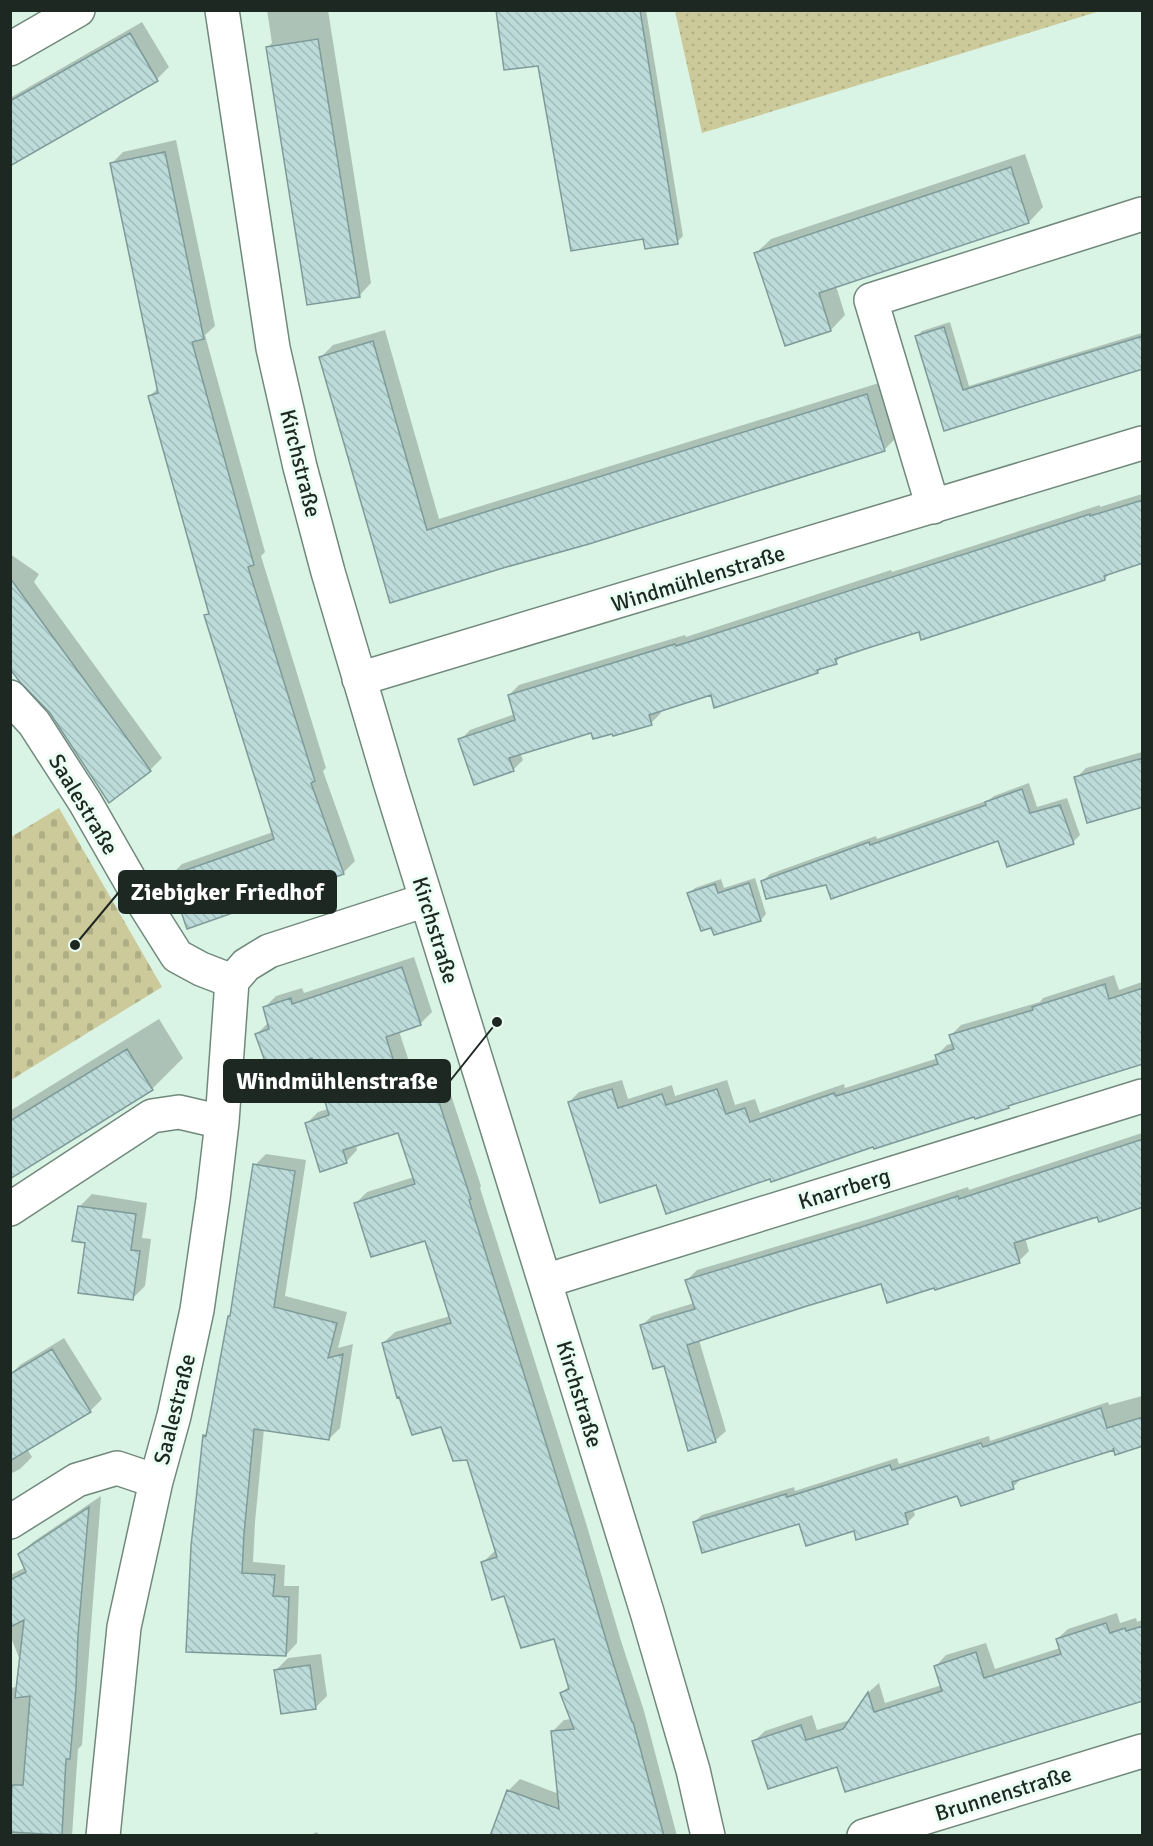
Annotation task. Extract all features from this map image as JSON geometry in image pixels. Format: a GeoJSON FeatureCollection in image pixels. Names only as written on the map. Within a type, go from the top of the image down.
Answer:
{"type":"FeatureCollection","features":[{"type":"Feature","properties":{"kind":"street"},"geometry":{"type":"LineString","coordinates":[[10,49],[78,10]]}},
{"type":"Feature","properties":{"kind":"street","name":"Kirchstraße"},"geometry":{"type":"LineString","coordinates":[[222,10],[273,348],[328,572],[426,900],[650,1623],[693,1770],[708,1836]]}},
{"type":"Feature","properties":{"kind":"street"},"geometry":{"type":"LineString","coordinates":[[933,507],[871,300],[1143,213]]}},
{"type":"Feature","properties":{"kind":"street","name":"Windmühlenstraße"},"geometry":{"type":"LineString","coordinates":[[359,679],[1143,443]]}},
{"type":"Feature","properties":{"kind":"street","name":"Saalestraße"},"geometry":{"type":"LineString","coordinates":[[10,697],[34,723],[86,802],[136,891],[177,956],[201,969],[232,981],[222,1122],[197,1311],[123,1627],[103,1836]]}},
{"type":"Feature","properties":{"kind":"street"},"geometry":{"type":"LineString","coordinates":[[232,981],[246,965],[269,951],[426,900]]}},
{"type":"Feature","properties":{"kind":"street","name":"Knarrberg"},"geometry":{"type":"LineString","coordinates":[[545,1281],[1143,1096]]}},
{"type":"Feature","properties":{"kind":"street"},"geometry":{"type":"LineString","coordinates":[[10,1209],[152,1116],[179,1112],[222,1122]]}},
{"type":"Feature","properties":{"kind":"street"},"geometry":{"type":"LineString","coordinates":[[10,1522],[77,1480],[117,1468],[156,1480]]}},
{"type":"Feature","properties":{"kind":"street","name":"Brunnenstraße"},"geometry":{"type":"LineString","coordinates":[[864,1836],[1143,1750]]}},
{"type":"Feature","properties":{"kind":"green space"},"geometry":{"type":"Polygon","coordinates":[[[675,10],[1100,11],[702,133],[675,10]]]}},
{"type":"Feature","properties":{"kind":"green space"},"geometry":{"type":"Polygon","coordinates":[[[59,808],[162,987],[11,1080],[11,837],[59,808]]]}},
{"type":"Feature","properties":{"kind":"building"},"geometry":{"type":"Polygon","coordinates":[[[496,10],[640,10],[678,244],[645,249],[643,239],[571,251],[538,66],[504,70],[496,10]]]}},
{"type":"Feature","properties":{"kind":"building"},"geometry":{"type":"Polygon","coordinates":[[[130,33],[158,81],[10,166],[10,101],[130,33]]]}},
{"type":"Feature","properties":{"kind":"building"},"geometry":{"type":"Polygon","coordinates":[[[318,39],[360,297],[307,305],[266,47],[318,39]]]}},
{"type":"Feature","properties":{"kind":"building"},"geometry":{"type":"Polygon","coordinates":[[[165,152],[204,339],[192,342],[254,565],[248,567],[315,781],[311,783],[344,874],[187,929],[169,876],[274,839],[204,615],[209,614],[148,396],[158,393],[110,163],[165,152]]]}},
{"type":"Feature","properties":{"kind":"building"},"geometry":{"type":"Polygon","coordinates":[[[1011,167],[1029,223],[819,293],[831,331],[785,346],[754,253],[1011,167]]]}},
{"type":"Feature","properties":{"kind":"building"},"geometry":{"type":"Polygon","coordinates":[[[944,327],[963,390],[1143,336],[1143,369],[944,431],[915,336],[944,327]]]}},
{"type":"Feature","properties":{"kind":"building"},"geometry":{"type":"Polygon","coordinates":[[[373,341],[427,530],[867,394],[885,451],[589,544],[390,603],[319,357],[373,341]]]}},
{"type":"Feature","properties":{"kind":"building"},"geometry":{"type":"Polygon","coordinates":[[[1143,500],[1143,563],[1104,576],[1105,580],[921,640],[919,632],[868,648],[835,659],[837,664],[817,670],[818,673],[714,708],[711,695],[649,715],[652,725],[593,739],[591,733],[509,758],[514,771],[474,785],[458,739],[515,720],[508,695],[675,644],[676,646],[1090,514],[1090,516],[1143,500]]]}},
{"type":"Feature","properties":{"kind":"building"},"geometry":{"type":"Polygon","coordinates":[[[10,578],[151,771],[109,803],[50,713],[10,669],[10,578]]]}},
{"type":"Feature","properties":{"kind":"building"},"geometry":{"type":"Polygon","coordinates":[[[1143,758],[1143,807],[1087,823],[1074,777],[1143,758]]]}},
{"type":"Feature","properties":{"kind":"building"},"geometry":{"type":"Polygon","coordinates":[[[1022,789],[1030,813],[1060,805],[1074,844],[1007,867],[998,841],[831,899],[826,885],[766,899],[761,881],[869,842],[870,845],[986,805],[985,802],[1022,789]]]}},
{"type":"Feature","properties":{"kind":"building"},"geometry":{"type":"Polygon","coordinates":[[[749,883],[761,921],[714,935],[711,928],[701,931],[687,893],[715,884],[718,893],[749,883]]]}},
{"type":"Feature","properties":{"kind":"building"},"geometry":{"type":"Polygon","coordinates":[[[402,967],[421,1025],[386,1037],[407,1102],[436,1093],[633,1722],[664,1836],[490,1836],[507,1790],[559,1809],[551,1731],[574,1729],[560,1693],[569,1689],[554,1639],[521,1648],[504,1596],[492,1600],[481,1562],[497,1557],[467,1460],[453,1461],[441,1427],[412,1435],[399,1397],[397,1398],[382,1343],[451,1323],[425,1241],[371,1257],[354,1203],[415,1184],[398,1133],[343,1150],[347,1163],[320,1172],[305,1123],[329,1115],[312,1058],[269,1072],[255,1034],[269,1029],[263,1007],[291,998],[292,1004],[402,967]]]}},
{"type":"Feature","properties":{"kind":"building"},"geometry":{"type":"Polygon","coordinates":[[[1105,984],[1109,999],[1143,988],[1143,1064],[1008,1106],[1009,1108],[975,1119],[974,1117],[874,1149],[873,1147],[771,1182],[770,1179],[666,1214],[656,1185],[600,1203],[568,1102],[612,1089],[618,1108],[662,1094],[666,1105],[717,1089],[726,1114],[745,1108],[750,1122],[834,1093],[836,1096],[938,1064],[935,1055],[954,1049],[949,1035],[1033,1010],[1032,1007],[1105,984]]]}},
{"type":"Feature","properties":{"kind":"building"},"geometry":{"type":"Polygon","coordinates":[[[127,1049],[153,1090],[10,1179],[10,1121],[127,1049]]]}},
{"type":"Feature","properties":{"kind":"building"},"geometry":{"type":"Polygon","coordinates":[[[1143,1139],[1143,1207],[1099,1222],[1097,1217],[1014,1243],[1020,1263],[887,1303],[881,1284],[687,1345],[716,1442],[688,1451],[664,1366],[653,1369],[640,1325],[695,1309],[685,1280],[958,1196],[959,1199],[1143,1139]]]}},
{"type":"Feature","properties":{"kind":"building"},"geometry":{"type":"Polygon","coordinates":[[[253,1164],[295,1171],[274,1307],[337,1323],[328,1358],[343,1354],[329,1440],[254,1429],[242,1573],[275,1575],[273,1596],[289,1597],[286,1656],[186,1652],[191,1546],[203,1435],[206,1436],[228,1316],[230,1316],[253,1164]]]}},
{"type":"Feature","properties":{"kind":"building"},"geometry":{"type":"Polygon","coordinates":[[[78,1206],[136,1214],[131,1250],[140,1251],[133,1300],[78,1293],[85,1243],[72,1241],[78,1206]]]}},
{"type":"Feature","properties":{"kind":"building"},"geometry":{"type":"Polygon","coordinates":[[[52,1349],[91,1412],[10,1461],[10,1374],[52,1349]]]}},
{"type":"Feature","properties":{"kind":"building"},"geometry":{"type":"Polygon","coordinates":[[[1101,1408],[1107,1428],[1143,1417],[1143,1446],[1115,1455],[1114,1450],[1012,1482],[1014,1489],[961,1506],[957,1496],[905,1513],[908,1524],[856,1540],[854,1531],[806,1546],[799,1524],[702,1553],[693,1522],[786,1494],[787,1497],[890,1465],[892,1470],[981,1443],[983,1447],[1101,1408]]]}},
{"type":"Feature","properties":{"kind":"building"},"geometry":{"type":"Polygon","coordinates":[[[89,1507],[70,1759],[66,1759],[62,1835],[10,1832],[12,1785],[23,1785],[30,1696],[15,1698],[24,1620],[10,1627],[10,1580],[26,1572],[18,1554],[89,1507]]]}},
{"type":"Feature","properties":{"kind":"building"},"geometry":{"type":"Polygon","coordinates":[[[1106,1623],[1110,1633],[1143,1626],[1143,1701],[845,1792],[837,1767],[768,1789],[752,1741],[801,1725],[806,1740],[843,1729],[868,1692],[874,1712],[942,1691],[934,1666],[976,1652],[984,1678],[1061,1654],[1056,1639],[1106,1623]]]}},
{"type":"Feature","properties":{"kind":"building"},"geometry":{"type":"Polygon","coordinates":[[[310,1665],[316,1709],[281,1714],[274,1670],[310,1665]]]}},
{"type":"Feature","properties":{"kind":"place","name":"Ziebigker Friedhof"},"geometry":{"type":"Point","coordinates":[75,945]}},
{"type":"Feature","properties":{"kind":"place","name":"Windmühlenstraße"},"geometry":{"type":"Point","coordinates":[497,1022]}}]}
